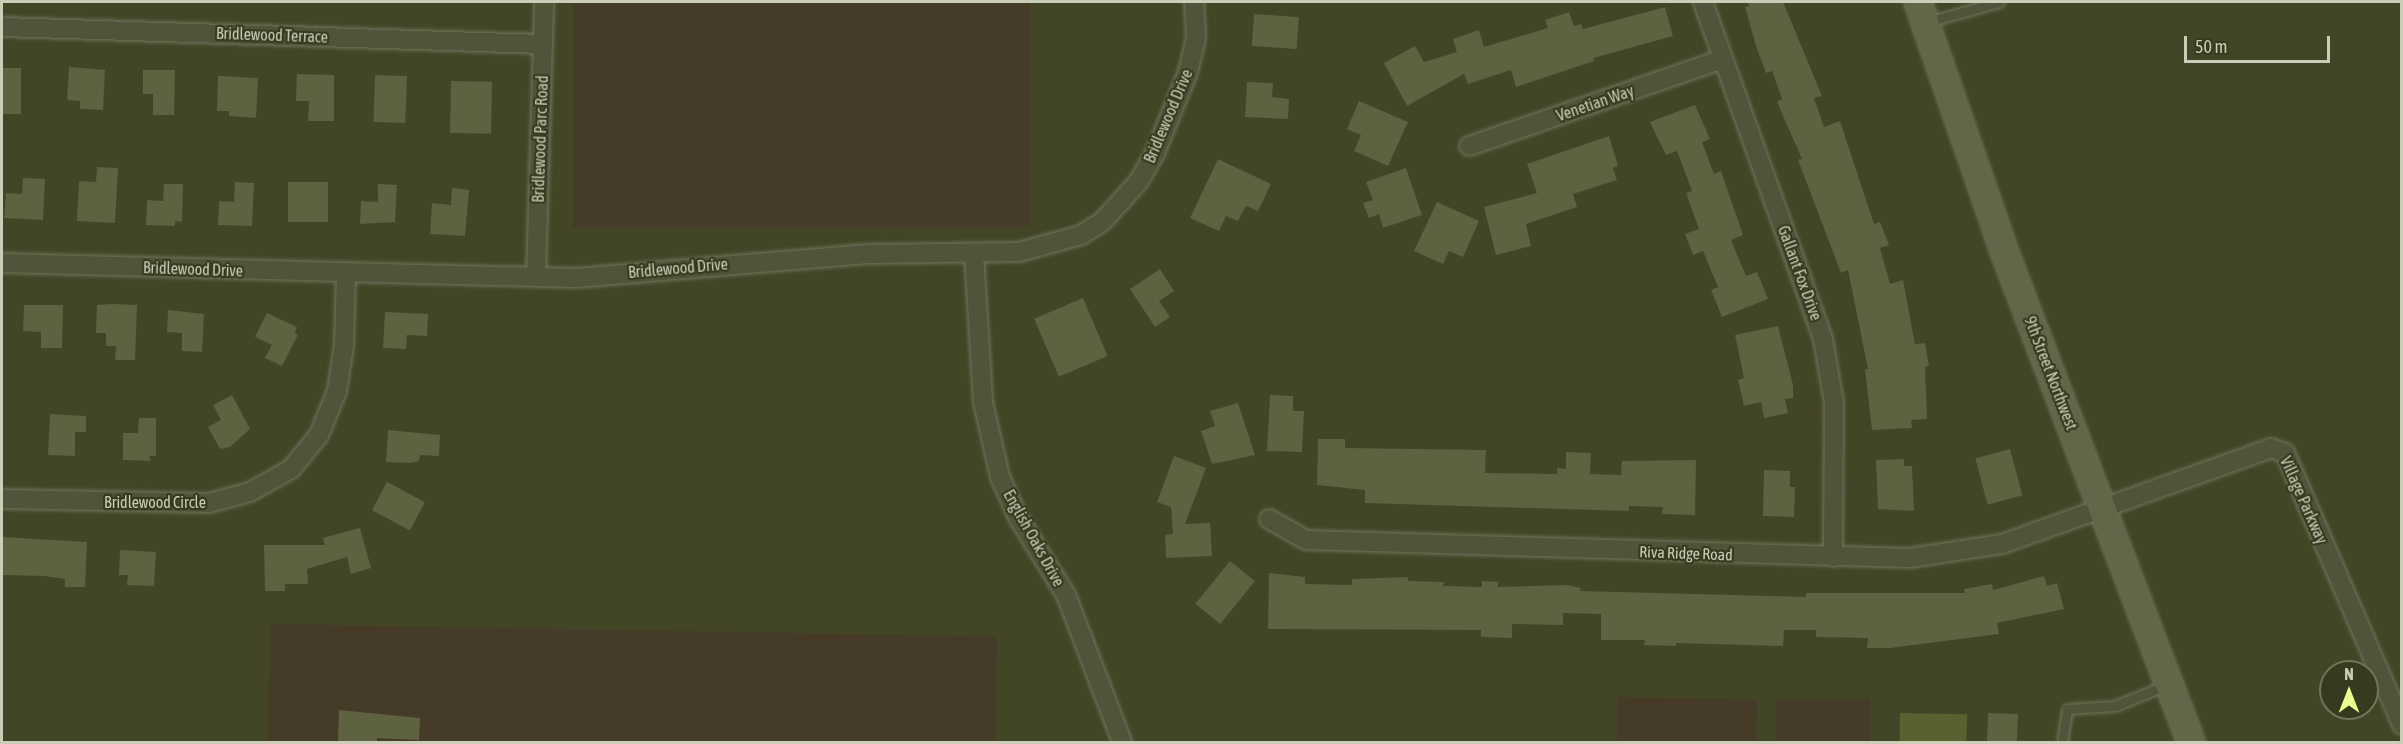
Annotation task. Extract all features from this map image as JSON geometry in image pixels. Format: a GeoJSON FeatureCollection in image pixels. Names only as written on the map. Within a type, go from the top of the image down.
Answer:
{"type":"FeatureCollection","features":[{"type":"Feature","properties":{"kind":"street","name":"Bridlewood Parc Road"},"geometry":{"type":"LineString","coordinates":[[536,277],[544,2]]}},
{"type":"Feature","properties":{"kind":"street","name":"Bridlewood Drive"},"geometry":{"type":"LineString","coordinates":[[2,263],[576,278],[871,254],[1019,252],[1081,235],[1102,222],[1123,202],[1155,153],[1188,72],[1196,37],[1194,2]]}},
{"type":"Feature","properties":{"kind":"street","name":"Gallant Fox Drive"},"geometry":{"type":"LineString","coordinates":[[1703,2],[1720,60],[1823,339],[1834,403],[1833,557]]}},
{"type":"Feature","properties":{"kind":"street","name":"9th Street Northwest"},"geometry":{"type":"LineString","coordinates":[[1921,12],[2003,248],[2191,742]]}},
{"type":"Feature","properties":{"kind":"street","name":"Bridlewood Terrace"},"geometry":{"type":"LineString","coordinates":[[2,27],[543,44]]}},
{"type":"Feature","properties":{"kind":"street","name":"Venetian Way"},"geometry":{"type":"LineString","coordinates":[[1470,146],[1720,60]]}},
{"type":"Feature","properties":{"kind":"street","name":"English Oaks Drive"},"geometry":{"type":"LineString","coordinates":[[974,254],[983,402],[1000,477],[1019,519],[1066,595],[1122,742]]}},
{"type":"Feature","properties":{"kind":"street","name":"Bridlewood Circle"},"geometry":{"type":"LineString","coordinates":[[2,499],[209,503],[241,495],[291,469],[319,435],[334,400],[344,345],[346,273]]}},
{"type":"Feature","properties":{"kind":"street","name":"Village Parkway"},"geometry":{"type":"LineString","coordinates":[[2102,507],[2253,452],[2271,448],[2280,450],[2402,725]]}},
{"type":"Feature","properties":{"kind":"street","name":"Riva Ridge Road"},"geometry":{"type":"LineString","coordinates":[[1269,519],[1306,540],[1910,558],[1973,551],[2058,526],[2102,507]]}},
{"type":"Feature","properties":{"kind":"lane"},"geometry":{"type":"LineString","coordinates":[[1921,12],[2000,2]]}},
{"type":"Feature","properties":{"kind":"lane"},"geometry":{"type":"LineString","coordinates":[[2062,742],[2067,709],[2115,705],[2169,684]]}},
{"type":"Feature","properties":{"kind":"shaded area"},"geometry":{"type":"Polygon","coordinates":[[[573,2],[1030,2],[1030,227],[573,227],[573,2]]]}},
{"type":"Feature","properties":{"kind":"shaded area"},"geometry":{"type":"Polygon","coordinates":[[[270,624],[997,637],[995,742],[268,742],[270,624]]]}},
{"type":"Feature","properties":{"kind":"shaded area"},"geometry":{"type":"Polygon","coordinates":[[[1618,697],[1757,699],[1756,742],[1617,742],[1618,697]]]}},
{"type":"Feature","properties":{"kind":"shaded area"},"geometry":{"type":"Polygon","coordinates":[[[1776,699],[1870,699],[1870,742],[1776,742],[1776,699]]]}},
{"type":"Feature","properties":{"kind":"shaded area"},"geometry":{"type":"Polygon","coordinates":[[[1900,713],[1967,714],[1967,742],[1899,742],[1900,713]]]}},
{"type":"Feature","properties":{"kind":"building"},"geometry":{"type":"Polygon","coordinates":[[[1747,2],[1783,2],[1822,96],[1814,98],[1824,127],[1840,121],[1874,224],[1880,222],[1889,245],[1880,248],[1890,284],[1903,280],[1915,344],[1925,343],[1929,366],[1925,367],[1927,419],[1911,420],[1912,428],[1872,430],[1865,369],[1868,369],[1848,270],[1841,273],[1798,160],[1802,159],[1777,102],[1782,99],[1772,71],[1766,73],[1756,46],[1745,7],[1749,6],[1747,2]]]}},
{"type":"Feature","properties":{"kind":"building"},"geometry":{"type":"Polygon","coordinates":[[[1665,7],[1673,36],[1593,58],[1594,61],[1516,87],[1511,70],[1468,84],[1464,74],[1407,106],[1384,63],[1415,46],[1424,62],[1457,52],[1453,39],[1479,30],[1484,47],[1548,28],[1545,20],[1569,12],[1574,26],[1581,24],[1583,29],[1665,7]]]}},
{"type":"Feature","properties":{"kind":"building"},"geometry":{"type":"Polygon","coordinates":[[[1254,14],[1299,17],[1297,49],[1252,46],[1254,14]]]}},
{"type":"Feature","properties":{"kind":"building"},"geometry":{"type":"Polygon","coordinates":[[[69,67],[105,70],[103,110],[80,109],[80,101],[67,100],[69,67]]]}},
{"type":"Feature","properties":{"kind":"building"},"geometry":{"type":"Polygon","coordinates":[[[2,68],[21,68],[21,114],[2,114],[2,68]]]}},
{"type":"Feature","properties":{"kind":"building"},"geometry":{"type":"Polygon","coordinates":[[[143,70],[175,70],[174,115],[153,115],[153,94],[143,94],[143,70]]]}},
{"type":"Feature","properties":{"kind":"building"},"geometry":{"type":"Polygon","coordinates":[[[297,74],[334,75],[334,121],[308,121],[309,101],[296,101],[297,74]]]}},
{"type":"Feature","properties":{"kind":"building"},"geometry":{"type":"Polygon","coordinates":[[[375,75],[407,76],[405,123],[373,122],[375,75]]]}},
{"type":"Feature","properties":{"kind":"building"},"geometry":{"type":"Polygon","coordinates":[[[218,76],[258,78],[256,118],[229,116],[229,111],[217,111],[218,76]]]}},
{"type":"Feature","properties":{"kind":"building"},"geometry":{"type":"Polygon","coordinates":[[[451,81],[492,82],[491,134],[450,133],[451,81]]]}},
{"type":"Feature","properties":{"kind":"building"},"geometry":{"type":"Polygon","coordinates":[[[1247,82],[1273,83],[1272,97],[1289,99],[1288,119],[1245,117],[1247,82]]]}},
{"type":"Feature","properties":{"kind":"building"},"geometry":{"type":"Polygon","coordinates":[[[1359,101],[1408,122],[1388,166],[1354,151],[1361,135],[1347,129],[1359,101]]]}},
{"type":"Feature","properties":{"kind":"building"},"geometry":{"type":"Polygon","coordinates":[[[1695,105],[1710,139],[1702,142],[1714,174],[1721,171],[1743,235],[1731,240],[1746,276],[1757,272],[1768,299],[1722,317],[1711,290],[1718,287],[1703,251],[1693,255],[1685,234],[1699,229],[1686,193],[1692,191],[1677,151],[1666,155],[1650,122],[1695,105]]]}},
{"type":"Feature","properties":{"kind":"building"},"geometry":{"type":"Polygon","coordinates":[[[1609,136],[1618,166],[1613,168],[1617,180],[1573,194],[1577,207],[1526,224],[1531,246],[1496,255],[1484,207],[1537,193],[1527,164],[1609,136]]]}},
{"type":"Feature","properties":{"kind":"building"},"geometry":{"type":"Polygon","coordinates":[[[1218,159],[1271,184],[1258,211],[1246,206],[1238,221],[1226,216],[1219,231],[1190,218],[1218,159]]]}},
{"type":"Feature","properties":{"kind":"building"},"geometry":{"type":"Polygon","coordinates":[[[97,167],[118,168],[115,223],[77,221],[79,181],[96,182],[97,167]]]}},
{"type":"Feature","properties":{"kind":"building"},"geometry":{"type":"Polygon","coordinates":[[[1406,168],[1422,215],[1383,228],[1379,214],[1369,218],[1363,203],[1373,200],[1366,182],[1406,168]]]}},
{"type":"Feature","properties":{"kind":"building"},"geometry":{"type":"Polygon","coordinates":[[[23,178],[45,179],[43,220],[4,218],[6,193],[22,194],[23,178]]]}},
{"type":"Feature","properties":{"kind":"building"},"geometry":{"type":"Polygon","coordinates":[[[235,182],[254,183],[252,226],[218,225],[219,201],[234,202],[235,182]]]}},
{"type":"Feature","properties":{"kind":"building"},"geometry":{"type":"Polygon","coordinates":[[[288,182],[328,182],[328,222],[288,222],[288,182]]]}},
{"type":"Feature","properties":{"kind":"building"},"geometry":{"type":"Polygon","coordinates":[[[164,184],[183,184],[182,222],[175,221],[175,226],[146,225],[147,200],[163,201],[164,184]]]}},
{"type":"Feature","properties":{"kind":"building"},"geometry":{"type":"Polygon","coordinates":[[[378,184],[397,185],[395,222],[360,224],[361,201],[378,202],[378,184]]]}},
{"type":"Feature","properties":{"kind":"building"},"geometry":{"type":"Polygon","coordinates":[[[452,188],[469,190],[465,236],[430,234],[432,203],[451,205],[452,188]]]}},
{"type":"Feature","properties":{"kind":"building"},"geometry":{"type":"Polygon","coordinates":[[[1437,202],[1479,221],[1463,257],[1449,251],[1443,264],[1414,251],[1437,202]]]}},
{"type":"Feature","properties":{"kind":"building"},"geometry":{"type":"Polygon","coordinates":[[[1160,269],[1174,291],[1159,301],[1170,317],[1155,327],[1130,289],[1160,269]]]}},
{"type":"Feature","properties":{"kind":"building"},"geometry":{"type":"Polygon","coordinates":[[[1083,298],[1108,356],[1059,377],[1034,319],[1083,298]]]}},
{"type":"Feature","properties":{"kind":"building"},"geometry":{"type":"Polygon","coordinates":[[[24,305],[63,305],[62,348],[41,348],[41,332],[23,331],[24,305]]]}},
{"type":"Feature","properties":{"kind":"building"},"geometry":{"type":"Polygon","coordinates":[[[97,305],[137,305],[135,360],[115,360],[116,346],[106,346],[106,333],[96,333],[97,305]]]}},
{"type":"Feature","properties":{"kind":"building"},"geometry":{"type":"Polygon","coordinates":[[[168,310],[204,314],[202,352],[182,351],[182,333],[167,332],[168,310]]]}},
{"type":"Feature","properties":{"kind":"building"},"geometry":{"type":"Polygon","coordinates":[[[385,312],[428,314],[427,336],[407,335],[406,349],[383,348],[385,312]]]}},
{"type":"Feature","properties":{"kind":"building"},"geometry":{"type":"Polygon","coordinates":[[[267,313],[297,327],[295,333],[298,335],[282,366],[265,358],[272,345],[255,337],[267,313]]]}},
{"type":"Feature","properties":{"kind":"building"},"geometry":{"type":"Polygon","coordinates":[[[1778,326],[1793,385],[1793,398],[1785,399],[1788,413],[1764,418],[1761,402],[1744,406],[1738,380],[1744,378],[1735,335],[1778,326]]]}},
{"type":"Feature","properties":{"kind":"building"},"geometry":{"type":"Polygon","coordinates":[[[232,395],[250,429],[230,447],[220,449],[208,427],[221,420],[213,405],[232,395]]]}},
{"type":"Feature","properties":{"kind":"building"},"geometry":{"type":"Polygon","coordinates":[[[1270,395],[1293,396],[1293,411],[1304,411],[1302,452],[1267,451],[1270,395]]]}},
{"type":"Feature","properties":{"kind":"building"},"geometry":{"type":"Polygon","coordinates":[[[1238,403],[1255,455],[1212,464],[1201,431],[1215,426],[1210,411],[1238,403]]]}},
{"type":"Feature","properties":{"kind":"building"},"geometry":{"type":"Polygon","coordinates":[[[50,414],[86,416],[86,432],[75,432],[75,456],[48,455],[50,414]]]}},
{"type":"Feature","properties":{"kind":"building"},"geometry":{"type":"Polygon","coordinates":[[[139,418],[156,418],[156,456],[149,456],[151,461],[123,460],[123,433],[138,433],[139,418]]]}},
{"type":"Feature","properties":{"kind":"building"},"geometry":{"type":"Polygon","coordinates":[[[388,430],[440,435],[439,456],[420,455],[419,461],[410,463],[386,462],[388,430]]]}},
{"type":"Feature","properties":{"kind":"building"},"geometry":{"type":"Polygon","coordinates":[[[1318,439],[1345,439],[1345,448],[1486,450],[1485,473],[1557,474],[1557,468],[1566,469],[1566,452],[1591,453],[1590,474],[1621,475],[1622,461],[1696,460],[1695,515],[1662,514],[1663,507],[1629,506],[1629,511],[1365,503],[1365,490],[1317,485],[1318,439]]]}},
{"type":"Feature","properties":{"kind":"building"},"geometry":{"type":"Polygon","coordinates":[[[2010,449],[2022,495],[1988,505],[1975,458],[2010,449]]]}},
{"type":"Feature","properties":{"kind":"building"},"geometry":{"type":"Polygon","coordinates":[[[1174,456],[1206,468],[1185,524],[1210,523],[1212,556],[1166,558],[1165,535],[1173,534],[1171,507],[1157,502],[1174,456]]]}},
{"type":"Feature","properties":{"kind":"building"},"geometry":{"type":"Polygon","coordinates":[[[1904,459],[1904,466],[1912,466],[1914,511],[1878,509],[1876,460],[1904,459]]]}},
{"type":"Feature","properties":{"kind":"building"},"geometry":{"type":"Polygon","coordinates":[[[1764,470],[1790,471],[1790,487],[1795,487],[1794,517],[1763,516],[1764,470]]]}},
{"type":"Feature","properties":{"kind":"building"},"geometry":{"type":"Polygon","coordinates":[[[387,482],[425,502],[410,530],[372,510],[387,482]]]}},
{"type":"Feature","properties":{"kind":"building"},"geometry":{"type":"Polygon","coordinates":[[[360,528],[371,568],[351,574],[347,557],[307,569],[308,584],[285,584],[285,591],[265,591],[264,545],[325,545],[323,538],[360,528]]]}},
{"type":"Feature","properties":{"kind":"building"},"geometry":{"type":"Polygon","coordinates":[[[2,537],[87,542],[85,587],[65,587],[65,579],[2,575],[2,537]]]}},
{"type":"Feature","properties":{"kind":"building"},"geometry":{"type":"Polygon","coordinates":[[[120,550],[156,552],[154,586],[127,585],[128,575],[119,575],[120,550]]]}},
{"type":"Feature","properties":{"kind":"building"},"geometry":{"type":"Polygon","coordinates":[[[1230,561],[1255,581],[1220,624],[1195,604],[1230,561]]]}},
{"type":"Feature","properties":{"kind":"building"},"geometry":{"type":"Polygon","coordinates":[[[1269,573],[1305,577],[1305,584],[1352,585],[1352,579],[1408,577],[1408,581],[1444,582],[1443,586],[1482,587],[1482,581],[1498,582],[1498,587],[1566,585],[1581,588],[1580,591],[1806,597],[1806,593],[1965,593],[1964,589],[1992,584],[1993,590],[2044,576],[2047,586],[2057,583],[2064,609],[1997,623],[1999,634],[1890,648],[1867,648],[1868,638],[1816,637],[1816,630],[1784,630],[1783,646],[1676,643],[1676,646],[1644,645],[1645,640],[1601,640],[1601,614],[1563,613],[1563,625],[1512,624],[1512,638],[1481,637],[1481,630],[1268,629],[1269,573]]]}},
{"type":"Feature","properties":{"kind":"building"},"geometry":{"type":"Polygon","coordinates":[[[339,710],[420,718],[419,740],[377,738],[377,742],[338,742],[339,710]]]}},
{"type":"Feature","properties":{"kind":"building"},"geometry":{"type":"Polygon","coordinates":[[[1988,713],[2018,714],[2017,742],[1987,742],[1988,713]]]}}]}
